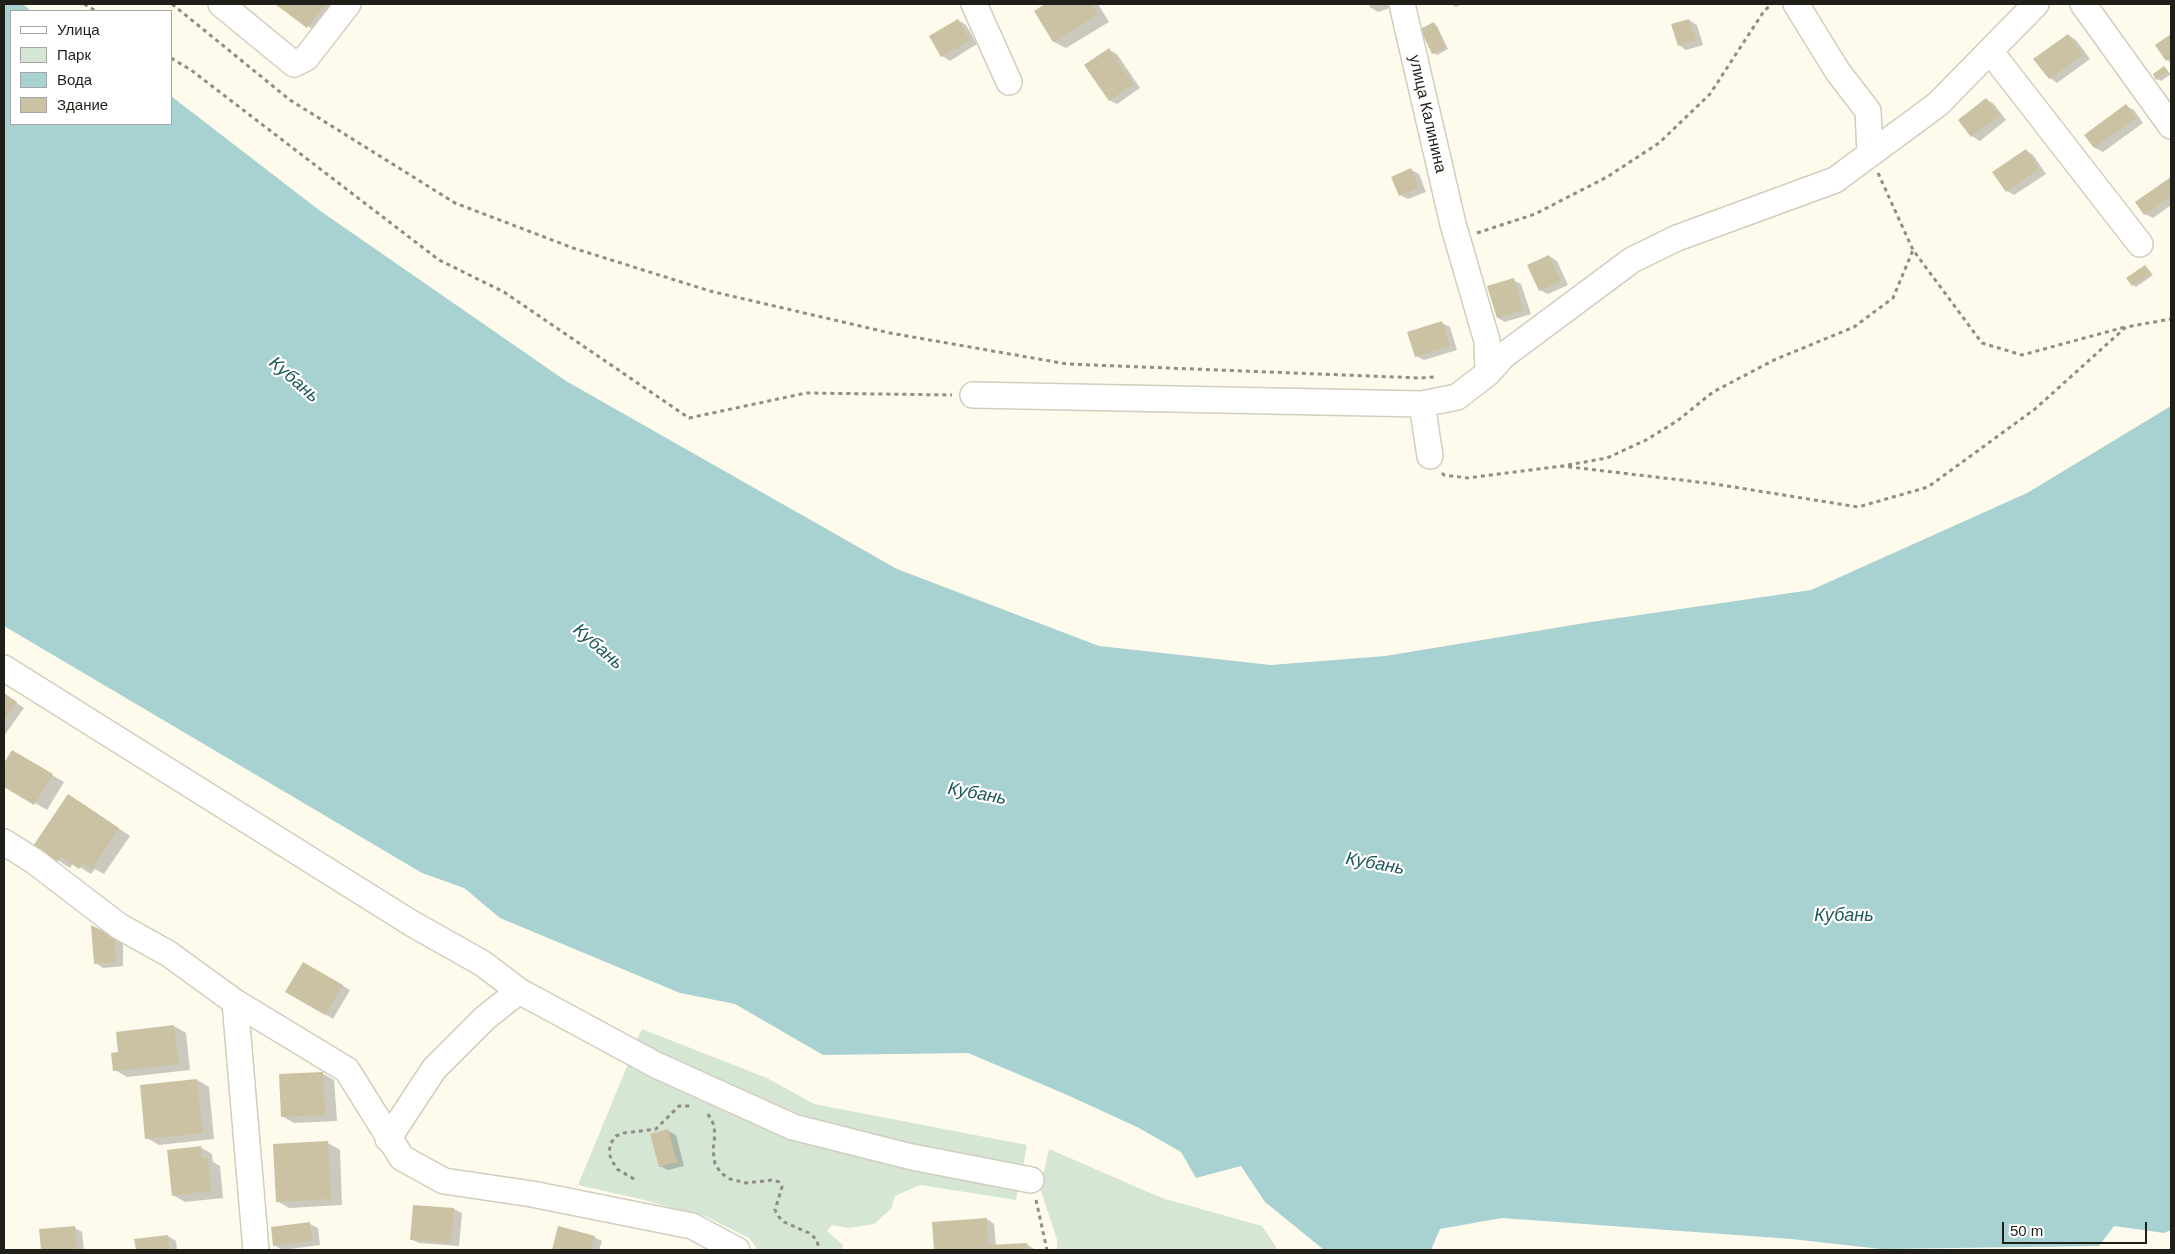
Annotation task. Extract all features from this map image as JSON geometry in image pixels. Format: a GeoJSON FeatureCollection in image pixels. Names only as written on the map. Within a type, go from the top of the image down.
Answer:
{"type":"FeatureCollection","features":[{"type":"Feature","properties":{"kind":"street"},"geometry":{"type":"LineString","coordinates":[[221,4],[294,64],[306,58],[348,4]]}},
{"type":"Feature","properties":{"kind":"street"},"geometry":{"type":"LineString","coordinates":[[974,4],[1009,82]]}},
{"type":"Feature","properties":{"kind":"street","name":"улица Калинина"},"geometry":{"type":"LineString","coordinates":[[1402,4],[1455,232],[1487,341],[1488,373]]}},
{"type":"Feature","properties":{"kind":"street"},"geometry":{"type":"LineString","coordinates":[[1796,4],[1838,72],[1868,111],[1870,154]]}},
{"type":"Feature","properties":{"kind":"street"},"geometry":{"type":"LineString","coordinates":[[973,395],[1422,404],[1457,397],[1488,373],[1503,356],[1632,260],[1677,238],[1835,180],[1938,104],[2036,4]]}},
{"type":"Feature","properties":{"kind":"street"},"geometry":{"type":"LineString","coordinates":[[2083,4],[2171,126]]}},
{"type":"Feature","properties":{"kind":"street"},"geometry":{"type":"LineString","coordinates":[[1990,52],[2140,244]]}},
{"type":"Feature","properties":{"kind":"street"},"geometry":{"type":"LineString","coordinates":[[1422,404],[1430,456]]}},
{"type":"Feature","properties":{"kind":"street"},"geometry":{"type":"LineString","coordinates":[[4,668],[411,923],[482,963],[519,991],[656,1065],[792,1127],[912,1157],[1031,1180]]}},
{"type":"Feature","properties":{"kind":"street"},"geometry":{"type":"LineString","coordinates":[[4,842],[34,861],[119,926],[169,954],[235,1002],[347,1070],[388,1139],[402,1158],[444,1181],[532,1194],[692,1226],[737,1250]]}},
{"type":"Feature","properties":{"kind":"street"},"geometry":{"type":"LineString","coordinates":[[388,1139],[434,1069],[485,1018],[519,991]]}},
{"type":"Feature","properties":{"kind":"street"},"geometry":{"type":"LineString","coordinates":[[235,1002],[256,1250]]}},
{"type":"Feature","properties":{"kind":"path"},"geometry":{"type":"LineString","coordinates":[[172,4],[290,100],[456,203],[573,248],[710,290],[890,333],[1067,364],[1420,378],[1440,377]]}},
{"type":"Feature","properties":{"kind":"path"},"geometry":{"type":"LineString","coordinates":[[1455,232],[1534,214],[1607,177],[1659,143],[1710,94],[1764,11],[1772,4]]}},
{"type":"Feature","properties":{"kind":"path"},"geometry":{"type":"LineString","coordinates":[[172,59],[191,70],[438,260],[504,292],[689,418],[806,393],[973,395]]}},
{"type":"Feature","properties":{"kind":"path"},"geometry":{"type":"LineString","coordinates":[[1870,154],[1888,200],[1913,250],[1982,343],[2022,355],[2126,327],[2171,319]]}},
{"type":"Feature","properties":{"kind":"path"},"geometry":{"type":"LineString","coordinates":[[1430,456],[1444,475],[1468,478],[1562,466],[1607,458],[1646,440],[1677,421],[1713,392],[1774,360],[1854,327],[1893,298],[1913,250]]}},
{"type":"Feature","properties":{"kind":"path"},"geometry":{"type":"LineString","coordinates":[[1562,466],[1714,484],[1858,507],[1928,487],[2035,409],[2126,327]]}},
{"type":"Feature","properties":{"kind":"path"},"geometry":{"type":"LineString","coordinates":[[634,1179],[617,1169],[611,1159],[609,1152],[611,1143],[616,1136],[624,1133],[656,1129],[679,1106],[694,1106]]}},
{"type":"Feature","properties":{"kind":"path"},"geometry":{"type":"LineString","coordinates":[[707,1111],[714,1123],[714,1157],[715,1164],[721,1173],[730,1179],[746,1183],[773,1180],[779,1182],[782,1187],[775,1210],[779,1217],[784,1222],[809,1233],[817,1240],[819,1250]]}},
{"type":"Feature","properties":{"kind":"path"},"geometry":{"type":"LineString","coordinates":[[1031,1180],[1047,1250]]}},
{"type":"Feature","properties":{"kind":"green space"},"geometry":{"type":"Polygon","coordinates":[[[642,1029],[767,1078],[814,1104],[1027,1145],[1022,1172],[792,1123],[634,1046],[642,1029]]]}},
{"type":"Feature","properties":{"kind":"green space"},"geometry":{"type":"Polygon","coordinates":[[[630,1059],[654,1073],[1019,1183],[1016,1200],[920,1185],[895,1196],[891,1209],[874,1224],[848,1228],[832,1225],[827,1231],[843,1245],[842,1250],[758,1250],[749,1238],[707,1217],[578,1185],[630,1059]]]}},
{"type":"Feature","properties":{"kind":"green space"},"geometry":{"type":"Polygon","coordinates":[[[1049,1149],[1162,1198],[1262,1226],[1278,1250],[1057,1250],[1057,1240],[1040,1188],[1049,1149]]]}},
{"type":"Feature","properties":{"kind":"water","name":"Кубань"},"geometry":{"type":"Polygon","coordinates":[[[4,4],[23,4],[30,10],[10,10],[10,125],[172,125],[172,97],[319,210],[566,381],[897,569],[1099,646],[1271,665],[1385,656],[1591,622],[1811,590],[2027,493],[2171,406],[2171,1230],[2164,1233],[2114,1226],[2099,1246],[1881,1249],[1791,1239],[1502,1218],[1440,1229],[1431,1250],[1324,1250],[1265,1202],[1241,1166],[1196,1178],[1181,1152],[1137,1127],[968,1053],[823,1055],[735,1004],[680,993],[500,918],[464,888],[422,873],[4,626],[4,4]]]}},
{"type":"Feature","properties":{"kind":"building"},"geometry":{"type":"Polygon","coordinates":[[[275,4],[326,4],[307,28],[275,4]]]}},
{"type":"Feature","properties":{"kind":"building"},"geometry":{"type":"Polygon","coordinates":[[[1045,4],[1091,4],[1098,15],[1053,42],[1034,11],[1045,4]]]}},
{"type":"Feature","properties":{"kind":"building"},"geometry":{"type":"Polygon","coordinates":[[[958,19],[970,40],[941,57],[929,36],[958,19]]]}},
{"type":"Feature","properties":{"kind":"building"},"geometry":{"type":"Polygon","coordinates":[[[1689,19],[1696,40],[1678,46],[1671,24],[1689,19]]]}},
{"type":"Feature","properties":{"kind":"building"},"geometry":{"type":"Polygon","coordinates":[[[1434,22],[1446,47],[1432,54],[1420,29],[1434,22]]]}},
{"type":"Feature","properties":{"kind":"building"},"geometry":{"type":"Polygon","coordinates":[[[2068,34],[2083,55],[2049,79],[2033,59],[2068,34]]]}},
{"type":"Feature","properties":{"kind":"building"},"geometry":{"type":"Polygon","coordinates":[[[2171,34],[2171,57],[2166,61],[2155,45],[2171,34]]]}},
{"type":"Feature","properties":{"kind":"building"},"geometry":{"type":"Polygon","coordinates":[[[1109,48],[1133,84],[1109,101],[1084,65],[1109,48]]]}},
{"type":"Feature","properties":{"kind":"building"},"geometry":{"type":"Polygon","coordinates":[[[2164,66],[2168,71],[2156,80],[2153,74],[2164,66]]]}},
{"type":"Feature","properties":{"kind":"building"},"geometry":{"type":"Polygon","coordinates":[[[1986,98],[2000,115],[1971,137],[1958,120],[1986,98]]]}},
{"type":"Feature","properties":{"kind":"building"},"geometry":{"type":"Polygon","coordinates":[[[2126,104],[2136,118],[2094,148],[2084,135],[2126,104]]]}},
{"type":"Feature","properties":{"kind":"building"},"geometry":{"type":"Polygon","coordinates":[[[2026,149],[2039,169],[2006,192],[1992,172],[2026,149]]]}},
{"type":"Feature","properties":{"kind":"building"},"geometry":{"type":"Polygon","coordinates":[[[1411,168],[1419,188],[1399,196],[1391,177],[1411,168]]]}},
{"type":"Feature","properties":{"kind":"building"},"geometry":{"type":"Polygon","coordinates":[[[2171,177],[2171,196],[2144,215],[2135,202],[2171,177]]]}},
{"type":"Feature","properties":{"kind":"building"},"geometry":{"type":"Polygon","coordinates":[[[1549,255],[1561,281],[1539,291],[1527,265],[1549,255]]]}},
{"type":"Feature","properties":{"kind":"building"},"geometry":{"type":"Polygon","coordinates":[[[2145,265],[2151,273],[2132,286],[2126,278],[2145,265]]]}},
{"type":"Feature","properties":{"kind":"building"},"geometry":{"type":"Polygon","coordinates":[[[1514,278],[1523,310],[1497,318],[1487,286],[1514,278]]]}},
{"type":"Feature","properties":{"kind":"building"},"geometry":{"type":"Polygon","coordinates":[[[1442,321],[1450,346],[1415,357],[1407,332],[1442,321]]]}},
{"type":"Feature","properties":{"kind":"building"},"geometry":{"type":"Polygon","coordinates":[[[4,693],[17,702],[4,721],[4,693]]]}},
{"type":"Feature","properties":{"kind":"building"},"geometry":{"type":"Polygon","coordinates":[[[12,750],[53,774],[34,805],[4,787],[4,763],[12,750]]]}},
{"type":"Feature","properties":{"kind":"building"},"geometry":{"type":"Polygon","coordinates":[[[68,794],[119,828],[92,869],[83,863],[79,869],[61,857],[57,862],[33,846],[68,794]]]}},
{"type":"Feature","properties":{"kind":"building"},"geometry":{"type":"Polygon","coordinates":[[[91,925],[115,937],[116,962],[94,964],[91,925]]]}},
{"type":"Feature","properties":{"kind":"building"},"geometry":{"type":"Polygon","coordinates":[[[303,962],[343,985],[325,1015],[285,992],[303,962]]]}},
{"type":"Feature","properties":{"kind":"building"},"geometry":{"type":"Polygon","coordinates":[[[174,1025],[179,1064],[113,1071],[111,1053],[118,1052],[116,1032],[174,1025]]]}},
{"type":"Feature","properties":{"kind":"building"},"geometry":{"type":"Polygon","coordinates":[[[323,1072],[325,1115],[281,1117],[279,1074],[323,1072]]]}},
{"type":"Feature","properties":{"kind":"building"},"geometry":{"type":"Polygon","coordinates":[[[197,1079],[203,1133],[145,1139],[140,1085],[197,1079]]]}},
{"type":"Feature","properties":{"kind":"building"},"geometry":{"type":"Polygon","coordinates":[[[668,1129],[677,1162],[659,1167],[650,1134],[668,1129]]]}},
{"type":"Feature","properties":{"kind":"building"},"geometry":{"type":"Polygon","coordinates":[[[328,1141],[331,1199],[276,1202],[273,1144],[328,1141]]]}},
{"type":"Feature","properties":{"kind":"building"},"geometry":{"type":"Polygon","coordinates":[[[201,1146],[202,1158],[208,1158],[211,1191],[172,1196],[167,1150],[201,1146]]]}},
{"type":"Feature","properties":{"kind":"building"},"geometry":{"type":"Polygon","coordinates":[[[413,1205],[454,1208],[451,1243],[410,1240],[413,1205]]]}},
{"type":"Feature","properties":{"kind":"building"},"geometry":{"type":"Polygon","coordinates":[[[987,1218],[988,1245],[1027,1243],[1028,1250],[934,1250],[932,1222],[987,1218]]]}},
{"type":"Feature","properties":{"kind":"building"},"geometry":{"type":"Polygon","coordinates":[[[310,1222],[312,1241],[273,1246],[271,1227],[310,1222]]]}},
{"type":"Feature","properties":{"kind":"building"},"geometry":{"type":"Polygon","coordinates":[[[75,1226],[77,1250],[41,1250],[39,1229],[75,1226]]]}},
{"type":"Feature","properties":{"kind":"building"},"geometry":{"type":"Polygon","coordinates":[[[558,1226],[595,1236],[591,1250],[552,1250],[558,1226]]]}},
{"type":"Feature","properties":{"kind":"building"},"geometry":{"type":"Polygon","coordinates":[[[168,1235],[170,1250],[136,1250],[134,1239],[168,1235]]]}}]}
